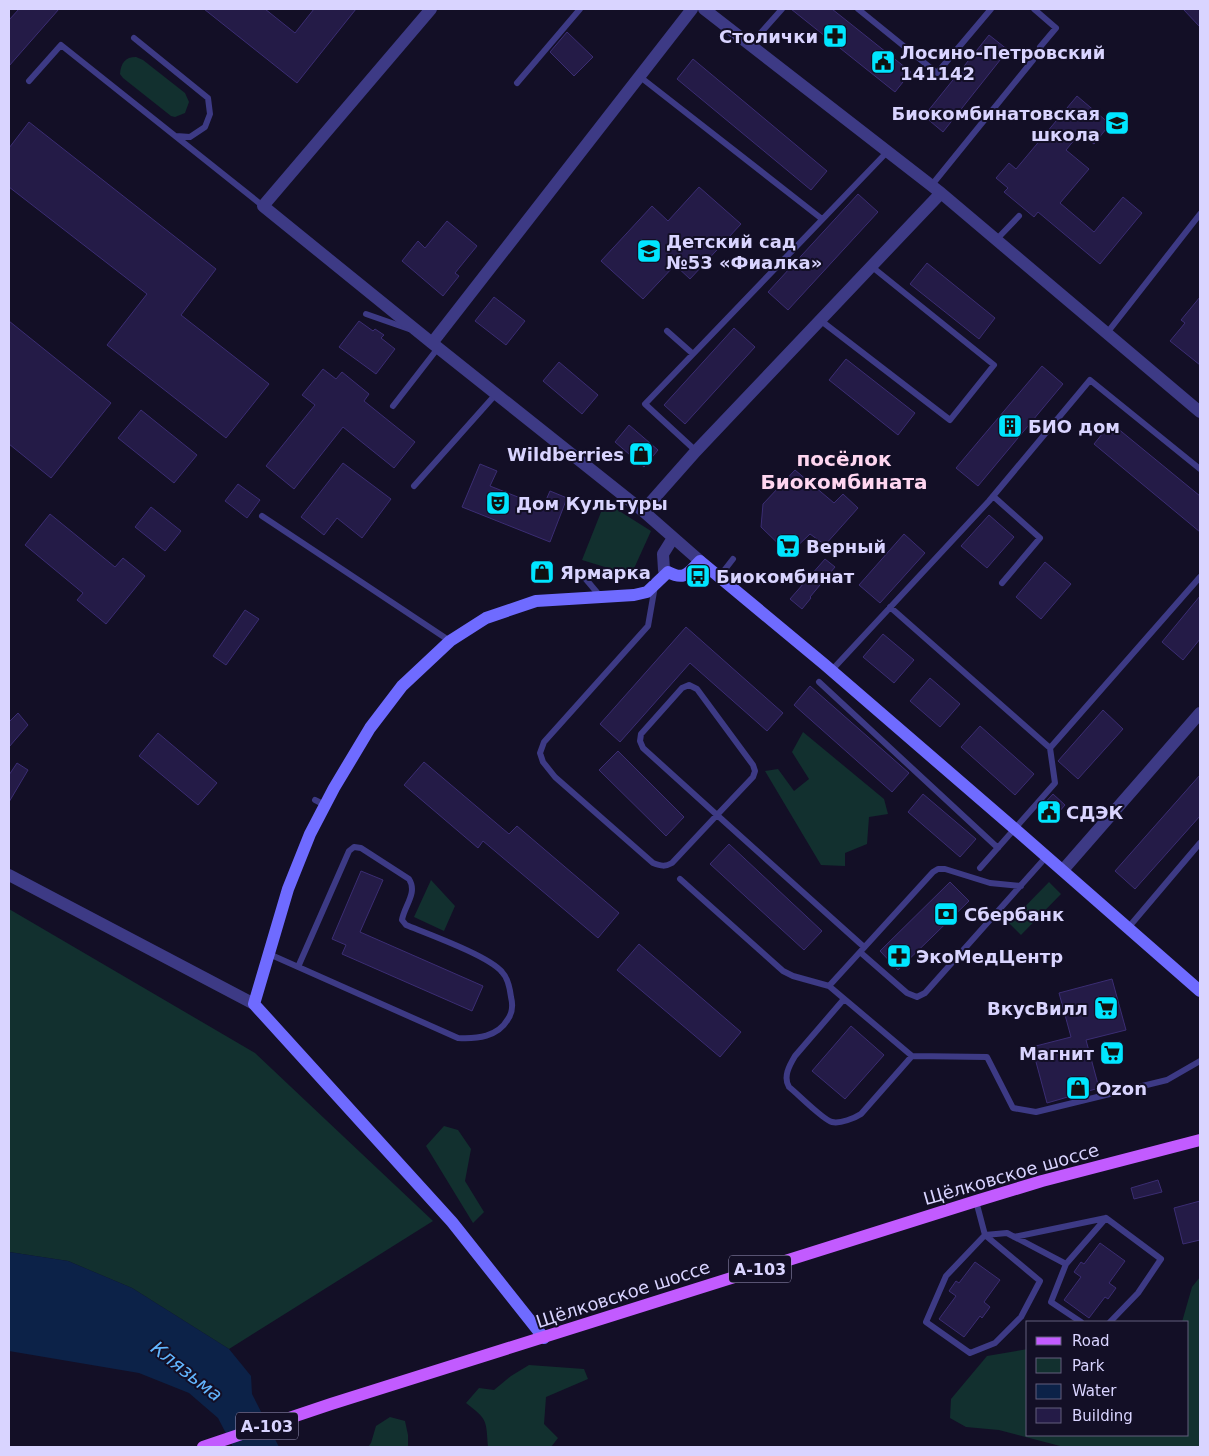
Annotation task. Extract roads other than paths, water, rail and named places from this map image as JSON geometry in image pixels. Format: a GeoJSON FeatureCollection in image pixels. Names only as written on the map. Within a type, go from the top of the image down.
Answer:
{"type":"FeatureCollection","features":[{"type":"Feature","properties":{"kind":"main road","name":"Щёлковское шоссе"},"geometry":{"type":"LineString","coordinates":[[203,1447],[331,1404],[1042,1181],[1200,1140]]}},
{"type":"Feature","properties":{"kind":"street"},"geometry":{"type":"LineString","coordinates":[[430,9],[264,206],[643,511],[1047,856],[1200,991]]}},
{"type":"Feature","properties":{"kind":"street"},"geometry":{"type":"LineString","coordinates":[[435,345],[692,9]]}},
{"type":"Feature","properties":{"kind":"street"},"geometry":{"type":"LineString","coordinates":[[704,9],[936,189],[1200,412]]}},
{"type":"Feature","properties":{"kind":"street"},"geometry":{"type":"LineString","coordinates":[[643,511],[696,451],[871,266],[936,189]]}},
{"type":"Feature","properties":{"kind":"street"},"geometry":{"type":"LineString","coordinates":[[673,538],[663,554],[664,570],[677,577],[686,575],[700,561]]}},
{"type":"Feature","properties":{"kind":"street"},"geometry":{"type":"LineString","coordinates":[[254,1004],[288,889],[310,834],[320,802],[334,788],[370,728],[397,693],[450,641],[486,618],[536,601],[634,595],[647,592],[668,572]]}},
{"type":"Feature","properties":{"kind":"street"},"geometry":{"type":"LineString","coordinates":[[1063,870],[1200,713]]}},
{"type":"Feature","properties":{"kind":"street"},"geometry":{"type":"LineString","coordinates":[[9,875],[254,1004],[452,1222],[544,1338]]}},
{"type":"Feature","properties":{"kind":"lane"},"geometry":{"type":"LineString","coordinates":[[517,83],[580,9]]}},
{"type":"Feature","properties":{"kind":"lane"},"geometry":{"type":"LineString","coordinates":[[751,44],[782,9]]}},
{"type":"Feature","properties":{"kind":"lane"},"geometry":{"type":"LineString","coordinates":[[858,9],[937,73],[991,9]]}},
{"type":"Feature","properties":{"kind":"lane"},"geometry":{"type":"LineString","coordinates":[[1034,9],[1056,28],[1040,47]]}},
{"type":"Feature","properties":{"kind":"lane"},"geometry":{"type":"LineString","coordinates":[[134,38],[208,98],[210,114],[205,126],[190,137],[176,136]]}},
{"type":"Feature","properties":{"kind":"lane"},"geometry":{"type":"LineString","coordinates":[[29,81],[61,45],[264,206]]}},
{"type":"Feature","properties":{"kind":"lane"},"geometry":{"type":"LineString","coordinates":[[936,189],[1033,60]]}},
{"type":"Feature","properties":{"kind":"lane"},"geometry":{"type":"LineString","coordinates":[[639,76],[822,219]]}},
{"type":"Feature","properties":{"kind":"lane"},"geometry":{"type":"LineString","coordinates":[[696,451],[645,404],[888,151]]}},
{"type":"Feature","properties":{"kind":"lane"},"geometry":{"type":"LineString","coordinates":[[1107,333],[1200,214]]}},
{"type":"Feature","properties":{"kind":"lane"},"geometry":{"type":"LineString","coordinates":[[997,239],[1019,216]]}},
{"type":"Feature","properties":{"kind":"lane"},"geometry":{"type":"LineString","coordinates":[[820,320],[950,420],[994,365],[871,266]]}},
{"type":"Feature","properties":{"kind":"lane"},"geometry":{"type":"LineString","coordinates":[[366,314],[419,332]]}},
{"type":"Feature","properties":{"kind":"lane"},"geometry":{"type":"LineString","coordinates":[[667,331],[693,354]]}},
{"type":"Feature","properties":{"kind":"lane"},"geometry":{"type":"LineString","coordinates":[[393,406],[435,345]]}},
{"type":"Feature","properties":{"kind":"lane"},"geometry":{"type":"LineString","coordinates":[[831,671],[993,496],[1090,380],[1200,469]]}},
{"type":"Feature","properties":{"kind":"lane"},"geometry":{"type":"LineString","coordinates":[[414,486],[496,394]]}},
{"type":"Feature","properties":{"kind":"lane"},"geometry":{"type":"LineString","coordinates":[[993,496],[1040,538],[1002,583]]}},
{"type":"Feature","properties":{"kind":"lane"},"geometry":{"type":"LineString","coordinates":[[262,516],[450,641]]}},
{"type":"Feature","properties":{"kind":"lane"},"geometry":{"type":"LineString","coordinates":[[719,577],[733,559]]}},
{"type":"Feature","properties":{"kind":"lane"},"geometry":{"type":"LineString","coordinates":[[584,577],[600,596]]}},
{"type":"Feature","properties":{"kind":"lane"},"geometry":{"type":"LineString","coordinates":[[1050,748],[1200,577]]}},
{"type":"Feature","properties":{"kind":"lane"},"geometry":{"type":"LineString","coordinates":[[656,585],[648,626],[544,742],[540,753],[543,762],[555,776],[653,863],[661,866],[667,866],[672,863],[717,815],[753,776],[755,771],[753,764],[697,689],[689,685],[682,688],[641,734],[640,741],[643,748],[717,815],[907,993],[917,997],[925,993],[1047,856]]}},
{"type":"Feature","properties":{"kind":"lane"},"geometry":{"type":"LineString","coordinates":[[890,607],[1050,748],[1054,783],[980,868]]}},
{"type":"Feature","properties":{"kind":"lane"},"geometry":{"type":"LineString","coordinates":[[819,682],[998,848]]}},
{"type":"Feature","properties":{"kind":"lane"},"geometry":{"type":"LineString","coordinates":[[1128,928],[1200,843]]}},
{"type":"Feature","properties":{"kind":"lane"},"geometry":{"type":"LineString","coordinates":[[269,954],[298,967],[458,1038],[474,1038],[493,1034],[503,1028],[510,1017],[513,1007],[510,988],[503,973],[490,962],[406,925],[402,920],[413,885],[408,879],[361,848],[354,846],[349,851],[298,967]]}},
{"type":"Feature","properties":{"kind":"lane"},"geometry":{"type":"LineString","coordinates":[[829,986],[933,872],[938,869],[945,869],[990,883],[1021,886]]}},
{"type":"Feature","properties":{"kind":"lane"},"geometry":{"type":"LineString","coordinates":[[680,879],[784,971],[793,976],[829,986],[912,1056],[987,1057],[1013,1108],[1036,1112],[1167,1080],[1200,1061]]}},
{"type":"Feature","properties":{"kind":"lane"},"geometry":{"type":"LineString","coordinates":[[844,999],[795,1056],[789,1066],[786,1077],[789,1087],[826,1119],[837,1122],[862,1114],[912,1056]]}},
{"type":"Feature","properties":{"kind":"lane"},"geometry":{"type":"LineString","coordinates":[[976,1202],[985,1235],[1040,1281],[1021,1317],[995,1343],[970,1353],[926,1322],[946,1276],[985,1235],[1007,1233],[1066,1264]]}},
{"type":"Feature","properties":{"kind":"lane"},"geometry":{"type":"LineString","coordinates":[[1014,1237],[1106,1218],[1161,1259],[1138,1293],[1111,1321]]}},
{"type":"Feature","properties":{"kind":"lane"},"geometry":{"type":"LineString","coordinates":[[1080,1321],[1051,1302],[1066,1264],[1106,1218]]}},
{"type":"Feature","properties":{"kind":"water","name":"Клязьма"},"geometry":{"type":"Polygon","coordinates":[[[9,1252],[68,1261],[132,1288],[229,1349],[251,1376],[252,1394],[279,1447],[233,1447],[218,1418],[189,1393],[139,1373],[9,1351],[9,1252]]]}},
{"type":"Feature","properties":{"kind":"place","name":"Столички"},"geometry":{"type":"Point","coordinates":[835,36]}},
{"type":"Feature","properties":{"kind":"place","name":"Лосино-Петровский 141142"},"geometry":{"type":"Point","coordinates":[883,62]}},
{"type":"Feature","properties":{"kind":"place","name":"Биокомбинатовская школа"},"geometry":{"type":"Point","coordinates":[1117,123]}},
{"type":"Feature","properties":{"kind":"place","name":"Детский сад №53 «Фиалка»"},"geometry":{"type":"Point","coordinates":[649,251]}},
{"type":"Feature","properties":{"kind":"place","name":"БИО дом"},"geometry":{"type":"Point","coordinates":[1010,426]}},
{"type":"Feature","properties":{"kind":"place","name":"Wildberries"},"geometry":{"type":"Point","coordinates":[641,454]}},
{"type":"Feature","properties":{"kind":"place","name":"Дом Культуры"},"geometry":{"type":"Point","coordinates":[498,503]}},
{"type":"Feature","properties":{"kind":"place","name":"Верный"},"geometry":{"type":"Point","coordinates":[788,546]}},
{"type":"Feature","properties":{"kind":"place","name":"Ярмарка"},"geometry":{"type":"Point","coordinates":[542,572]}},
{"type":"Feature","properties":{"kind":"place","name":"Биокомбинат"},"geometry":{"type":"Point","coordinates":[698,576]}},
{"type":"Feature","properties":{"kind":"place","name":"СДЭК"},"geometry":{"type":"Point","coordinates":[1049,812]}},
{"type":"Feature","properties":{"kind":"place","name":"Сбербанк"},"geometry":{"type":"Point","coordinates":[946,914]}},
{"type":"Feature","properties":{"kind":"place","name":"ЭкоМедЦентр"},"geometry":{"type":"Point","coordinates":[899,956]}},
{"type":"Feature","properties":{"kind":"place","name":"ВкусВилл"},"geometry":{"type":"Point","coordinates":[1106,1008]}},
{"type":"Feature","properties":{"kind":"place","name":"Магнит"},"geometry":{"type":"Point","coordinates":[1112,1053]}},
{"type":"Feature","properties":{"kind":"place","name":"Ozon"},"geometry":{"type":"Point","coordinates":[1078,1088]}},
{"type":"Feature","properties":{"kind":"district","name":"посёлок Биокомбината"},"geometry":{"type":"Point","coordinates":[844,470]}}]}
